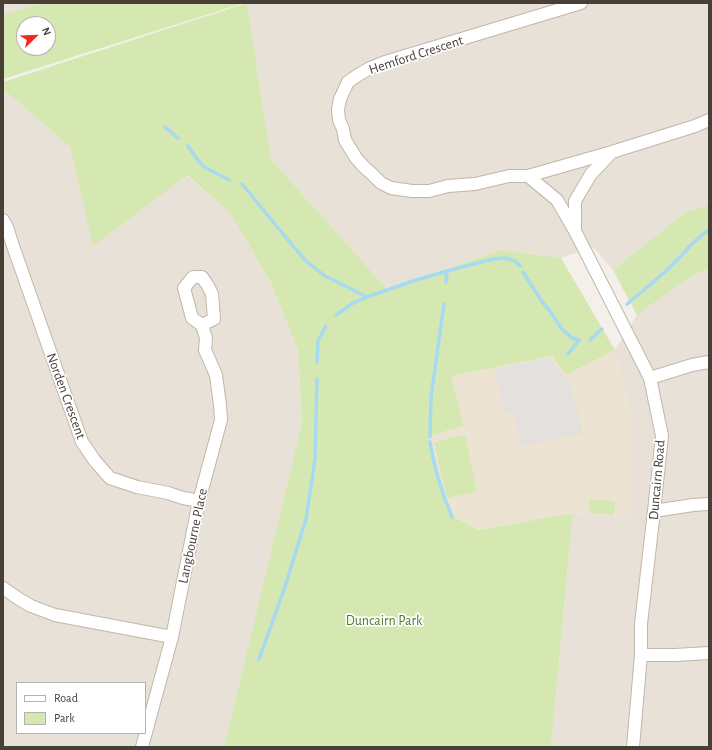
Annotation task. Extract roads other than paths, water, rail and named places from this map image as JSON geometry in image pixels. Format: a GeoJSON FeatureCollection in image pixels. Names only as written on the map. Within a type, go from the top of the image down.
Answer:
{"type":"FeatureCollection","features":[{"type":"Feature","properties":{"kind":"street","name":"Hemford Crescent"},"geometry":{"type":"LineString","coordinates":[[528,176],[509,176],[475,184],[448,186],[429,192],[391,188],[381,183],[364,167],[356,158],[345,140],[343,129],[339,120],[338,109],[340,99],[348,82],[364,71],[385,62],[581,3]]}},
{"type":"Feature","properties":{"kind":"street","name":"Duncairn Road"},"geometry":{"type":"LineString","coordinates":[[528,176],[612,152],[695,126],[709,120]]}},
{"type":"Feature","properties":{"kind":"street","name":"Duncairn Road"},"geometry":{"type":"LineString","coordinates":[[575,232],[576,202],[591,174],[612,152]]}},
{"type":"Feature","properties":{"kind":"street","name":"Duncairn Road"},"geometry":{"type":"LineString","coordinates":[[528,176],[557,200],[623,325],[650,378],[662,436],[641,624],[641,655],[633,747]]}},
{"type":"Feature","properties":{"kind":"street","name":"Norden Crescent"},"geometry":{"type":"LineString","coordinates":[[3,220],[7,226],[82,442],[88,451],[110,478],[137,487],[199,501]]}},
{"type":"Feature","properties":{"kind":"street","name":"Langbourne Place"},"geometry":{"type":"LineString","coordinates":[[146,732],[172,637],[199,501],[221,420],[216,375],[205,350],[206,338],[202,325]]}},
{"type":"Feature","properties":{"kind":"street"},"geometry":{"type":"LineString","coordinates":[[650,378],[692,365],[709,362]]}},
{"type":"Feature","properties":{"kind":"street"},"geometry":{"type":"LineString","coordinates":[[654,511],[693,504],[709,504]]}},
{"type":"Feature","properties":{"kind":"street"},"geometry":{"type":"LineString","coordinates":[[3,588],[31,606],[55,615],[172,637]]}},
{"type":"Feature","properties":{"kind":"street"},"geometry":{"type":"LineString","coordinates":[[641,655],[709,653]]}},
{"type":"Feature","properties":{"kind":"street","name":"Langbourne Place"},"geometry":{"type":"LineString","coordinates":[[142,747],[146,734]]}},
{"type":"Feature","properties":{"kind":"waterway"},"geometry":{"type":"LineString","coordinates":[[165,127],[178,138]]}},
{"type":"Feature","properties":{"kind":"waterway"},"geometry":{"type":"LineString","coordinates":[[188,146],[200,163],[206,168],[229,180]]}},
{"type":"Feature","properties":{"kind":"waterway"},"geometry":{"type":"LineString","coordinates":[[242,184],[306,261],[325,276],[367,297]]}},
{"type":"Feature","properties":{"kind":"waterway"},"geometry":{"type":"LineString","coordinates":[[627,304],[660,276],[694,242],[709,230]]}},
{"type":"Feature","properties":{"kind":"waterway"},"geometry":{"type":"LineString","coordinates":[[336,315],[353,303],[367,297],[447,271],[493,259],[505,258],[515,261],[520,266]]}},
{"type":"Feature","properties":{"kind":"waterway"},"geometry":{"type":"LineString","coordinates":[[446,282],[447,271]]}},
{"type":"Feature","properties":{"kind":"waterway"},"geometry":{"type":"LineString","coordinates":[[523,272],[561,328],[572,338],[579,340],[568,354]]}},
{"type":"Feature","properties":{"kind":"waterway"},"geometry":{"type":"LineString","coordinates":[[430,437],[431,397],[444,304]]}},
{"type":"Feature","properties":{"kind":"waterway"},"geometry":{"type":"LineString","coordinates":[[317,362],[318,341],[326,326]]}},
{"type":"Feature","properties":{"kind":"waterway"},"geometry":{"type":"LineString","coordinates":[[590,340],[602,329]]}},
{"type":"Feature","properties":{"kind":"waterway"},"geometry":{"type":"LineString","coordinates":[[259,659],[285,587],[306,519],[315,459],[317,379]]}},
{"type":"Feature","properties":{"kind":"waterway"},"geometry":{"type":"LineString","coordinates":[[430,442],[439,480],[452,517]]}},
{"type":"Feature","properties":{"kind":"park label","name":"Duncairn Park"},"geometry":{"type":"Point","coordinates":[384,621]}}]}
